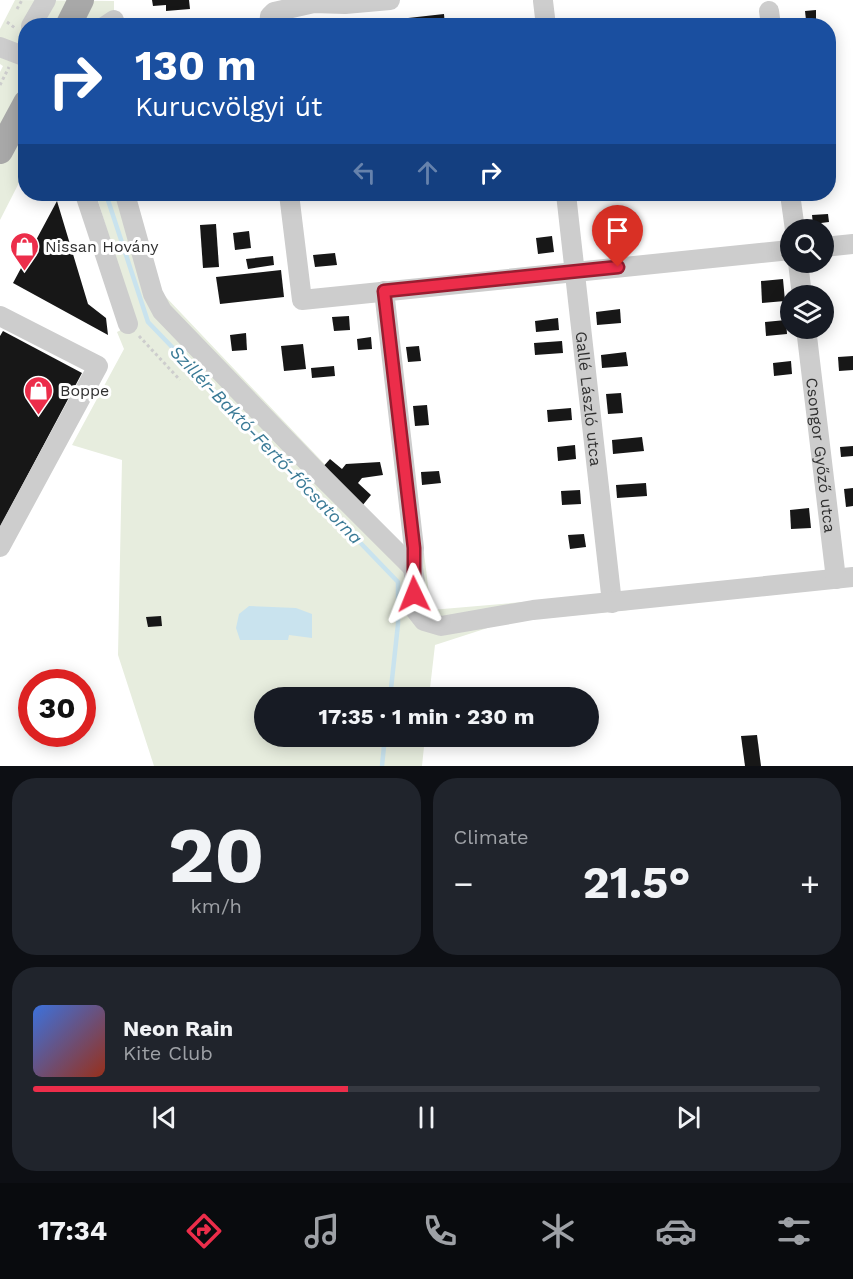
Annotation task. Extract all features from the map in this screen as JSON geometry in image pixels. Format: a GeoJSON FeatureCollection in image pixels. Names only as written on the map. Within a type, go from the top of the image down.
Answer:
{"type":"FeatureCollection","features":[{"type":"Feature","properties":{"kind":"main road"},"geometry":{"type":"LineString","coordinates":[[0,151],[18,118]]}},
{"type":"Feature","properties":{"kind":"street"},"geometry":{"type":"LineString","coordinates":[[34,18],[46,0]]}},
{"type":"Feature","properties":{"kind":"street"},"geometry":{"type":"LineString","coordinates":[[270,18],[274,12],[314,3],[345,4],[390,0]]}},
{"type":"Feature","properties":{"kind":"street"},"geometry":{"type":"LineString","coordinates":[[543,1],[545,18]]}},
{"type":"Feature","properties":{"kind":"street"},"geometry":{"type":"LineString","coordinates":[[87,201],[128,324]]}},
{"type":"Feature","properties":{"kind":"street"},"geometry":{"type":"LineString","coordinates":[[126,201],[153,294],[162,311],[413,568]]}},
{"type":"Feature","properties":{"kind":"street"},"geometry":{"type":"LineString","coordinates":[[290,201],[302,300],[780,251]]}},
{"type":"Feature","properties":{"kind":"street","name":"Gallé László utca"},"geometry":{"type":"LineString","coordinates":[[567,201],[612,603]]}},
{"type":"Feature","properties":{"kind":"street"},"geometry":{"type":"LineString","coordinates":[[791,201],[793,219]]}},
{"type":"Feature","properties":{"kind":"street"},"geometry":{"type":"LineString","coordinates":[[834,246],[853,244]]}},
{"type":"Feature","properties":{"kind":"street"},"geometry":{"type":"LineString","coordinates":[[384,291],[414,548],[413,608],[424,621],[441,626],[533,610],[845,578]]}},
{"type":"Feature","properties":{"kind":"street"},"geometry":{"type":"LineString","coordinates":[[0,316],[98,366],[0,546]]}},
{"type":"Feature","properties":{"kind":"street","name":"Csongor Győző utca"},"geometry":{"type":"LineString","coordinates":[[808,339],[845,578]]}},
{"type":"Feature","properties":{"kind":"path"},"geometry":{"type":"LineString","coordinates":[[17,9],[22,0]]}},
{"type":"Feature","properties":{"kind":"path"},"geometry":{"type":"LineString","coordinates":[[128,324],[180,380]]}},
{"type":"Feature","properties":{"kind":"green space"},"geometry":{"type":"Polygon","coordinates":[[[15,0],[114,1],[114,18],[18,18],[18,185],[0,220],[0,72],[3,66],[0,64],[0,29],[15,0]]]}},
{"type":"Feature","properties":{"kind":"green space"},"geometry":{"type":"Polygon","coordinates":[[[98,201],[136,201],[154,272],[163,294],[409,553],[424,553],[431,610],[627,593],[629,610],[506,622],[435,645],[430,687],[254,687],[254,747],[424,747],[422,766],[154,766],[118,655],[122,460],[72,445],[124,349],[117,332],[135,323],[98,201]]]}},
{"type":"Feature","properties":{"kind":"water"},"geometry":{"type":"Polygon","coordinates":[[[249,606],[296,608],[312,614],[312,638],[289,635],[288,640],[240,640],[236,628],[239,614],[249,606]]]}},
{"type":"Feature","properties":{"kind":"building"},"geometry":{"type":"Polygon","coordinates":[[[152,0],[189,0],[190,9],[166,11],[166,5],[153,6],[152,0]]]}},
{"type":"Feature","properties":{"kind":"building"},"geometry":{"type":"Polygon","coordinates":[[[816,10],[816,18],[806,18],[805,11],[816,10]]]}},
{"type":"Feature","properties":{"kind":"building"},"geometry":{"type":"Polygon","coordinates":[[[444,14],[444,18],[408,18],[444,14]]]}},
{"type":"Feature","properties":{"kind":"building"},"geometry":{"type":"Polygon","coordinates":[[[57,201],[88,304],[106,318],[108,335],[13,283],[57,201]]]}},
{"type":"Feature","properties":{"kind":"building"},"geometry":{"type":"Polygon","coordinates":[[[828,214],[829,219],[812,219],[812,215],[828,214]]]}},
{"type":"Feature","properties":{"kind":"building"},"geometry":{"type":"Polygon","coordinates":[[[216,224],[219,267],[203,268],[200,225],[216,224]]]}},
{"type":"Feature","properties":{"kind":"building"},"geometry":{"type":"Polygon","coordinates":[[[249,231],[251,248],[235,250],[233,233],[249,231]]]}},
{"type":"Feature","properties":{"kind":"building"},"geometry":{"type":"Polygon","coordinates":[[[552,236],[554,252],[538,254],[536,238],[552,236]]]}},
{"type":"Feature","properties":{"kind":"building"},"geometry":{"type":"Polygon","coordinates":[[[335,253],[337,265],[315,267],[313,255],[335,253]]]}},
{"type":"Feature","properties":{"kind":"building"},"geometry":{"type":"Polygon","coordinates":[[[273,256],[274,265],[248,269],[246,259],[273,256]]]}},
{"type":"Feature","properties":{"kind":"building"},"geometry":{"type":"Polygon","coordinates":[[[281,270],[284,297],[220,304],[216,277],[281,270]]]}},
{"type":"Feature","properties":{"kind":"building"},"geometry":{"type":"Polygon","coordinates":[[[783,279],[784,285],[780,285],[780,301],[762,303],[761,281],[783,279]]]}},
{"type":"Feature","properties":{"kind":"building"},"geometry":{"type":"Polygon","coordinates":[[[620,309],[621,323],[597,325],[596,312],[620,309]]]}},
{"type":"Feature","properties":{"kind":"building"},"geometry":{"type":"Polygon","coordinates":[[[349,316],[350,330],[334,331],[332,317],[349,316]]]}},
{"type":"Feature","properties":{"kind":"building"},"geometry":{"type":"Polygon","coordinates":[[[558,318],[559,330],[536,332],[535,321],[558,318]]]}},
{"type":"Feature","properties":{"kind":"building"},"geometry":{"type":"Polygon","coordinates":[[[780,321],[780,335],[766,336],[765,322],[780,321]]]}},
{"type":"Feature","properties":{"kind":"building"},"geometry":{"type":"Polygon","coordinates":[[[3,331],[82,373],[0,527],[0,336],[3,331]]]}},
{"type":"Feature","properties":{"kind":"building"},"geometry":{"type":"Polygon","coordinates":[[[246,333],[247,350],[232,351],[230,335],[246,333]]]}},
{"type":"Feature","properties":{"kind":"building"},"geometry":{"type":"Polygon","coordinates":[[[371,337],[372,349],[358,350],[357,339],[371,337]]]}},
{"type":"Feature","properties":{"kind":"building"},"geometry":{"type":"Polygon","coordinates":[[[562,341],[563,353],[535,355],[534,343],[562,341]]]}},
{"type":"Feature","properties":{"kind":"building"},"geometry":{"type":"Polygon","coordinates":[[[303,344],[306,369],[284,371],[281,346],[303,344]]]}},
{"type":"Feature","properties":{"kind":"building"},"geometry":{"type":"Polygon","coordinates":[[[419,346],[421,361],[408,362],[406,347],[419,346]]]}},
{"type":"Feature","properties":{"kind":"building"},"geometry":{"type":"Polygon","coordinates":[[[626,352],[628,366],[602,368],[601,355],[626,352]]]}},
{"type":"Feature","properties":{"kind":"building"},"geometry":{"type":"Polygon","coordinates":[[[853,356],[853,370],[839,371],[838,357],[853,356]]]}},
{"type":"Feature","properties":{"kind":"building"},"geometry":{"type":"Polygon","coordinates":[[[791,361],[792,374],[774,376],[773,363],[791,361]]]}},
{"type":"Feature","properties":{"kind":"building"},"geometry":{"type":"Polygon","coordinates":[[[334,366],[335,376],[312,378],[311,368],[334,366]]]}},
{"type":"Feature","properties":{"kind":"building"},"geometry":{"type":"Polygon","coordinates":[[[621,393],[623,413],[608,414],[606,394],[621,393]]]}},
{"type":"Feature","properties":{"kind":"building"},"geometry":{"type":"Polygon","coordinates":[[[427,405],[429,425],[415,426],[413,406],[427,405]]]}},
{"type":"Feature","properties":{"kind":"building"},"geometry":{"type":"Polygon","coordinates":[[[571,408],[572,420],[548,422],[547,410],[571,408]]]}},
{"type":"Feature","properties":{"kind":"building"},"geometry":{"type":"Polygon","coordinates":[[[642,437],[644,451],[613,454],[612,440],[642,437]]]}},
{"type":"Feature","properties":{"kind":"building"},"geometry":{"type":"Polygon","coordinates":[[[575,445],[576,459],[558,461],[557,447],[575,445]]]}},
{"type":"Feature","properties":{"kind":"building"},"geometry":{"type":"Polygon","coordinates":[[[853,446],[853,456],[841,457],[840,447],[853,446]]]}},
{"type":"Feature","properties":{"kind":"building"},"geometry":{"type":"Polygon","coordinates":[[[330,459],[342,469],[346,464],[380,462],[383,475],[362,478],[358,483],[371,495],[362,506],[322,468],[330,459]]]}},
{"type":"Feature","properties":{"kind":"building"},"geometry":{"type":"Polygon","coordinates":[[[439,471],[441,483],[422,485],[421,472],[439,471]]]}},
{"type":"Feature","properties":{"kind":"building"},"geometry":{"type":"Polygon","coordinates":[[[646,483],[647,496],[617,498],[616,485],[646,483]]]}},
{"type":"Feature","properties":{"kind":"building"},"geometry":{"type":"Polygon","coordinates":[[[853,488],[853,506],[846,507],[844,489],[853,488]]]}},
{"type":"Feature","properties":{"kind":"building"},"geometry":{"type":"Polygon","coordinates":[[[580,490],[581,504],[562,505],[561,491],[580,490]]]}},
{"type":"Feature","properties":{"kind":"building"},"geometry":{"type":"Polygon","coordinates":[[[809,508],[811,528],[791,529],[790,510],[809,508]]]}},
{"type":"Feature","properties":{"kind":"building"},"geometry":{"type":"Polygon","coordinates":[[[584,534],[586,547],[570,549],[568,535],[584,534]]]}},
{"type":"Feature","properties":{"kind":"building"},"geometry":{"type":"Polygon","coordinates":[[[161,616],[162,626],[148,627],[146,617],[161,616]]]}},
{"type":"Feature","properties":{"kind":"building"},"geometry":{"type":"Polygon","coordinates":[[[757,735],[761,766],[745,766],[741,736],[757,735]]]}},
{"type":"Feature","properties":{"kind":"waterway","name":"Szillér-Baktó-Fertő-főcsatorna"},"geometry":{"type":"LineString","coordinates":[[108,201],[148,322],[398,582],[398,624],[391,687]]}},
{"type":"Feature","properties":{"kind":"waterway","name":"Szillér-Baktó-Fertő-főcsatorna"},"geometry":{"type":"LineString","coordinates":[[382,766],[384,747]]}},
{"type":"Feature","properties":{"kind":"place","name":"Nissan Hovány"},"geometry":{"type":"Point","coordinates":[24,272]}},
{"type":"Feature","properties":{"kind":"place","name":"Boppe"},"geometry":{"type":"Point","coordinates":[39,416]}},
{"type":"Feature","properties":{"kind":"route"},"geometry":{"type":"LineString","coordinates":[[414,594],[414,548],[384,291],[618,267]]}}]}
